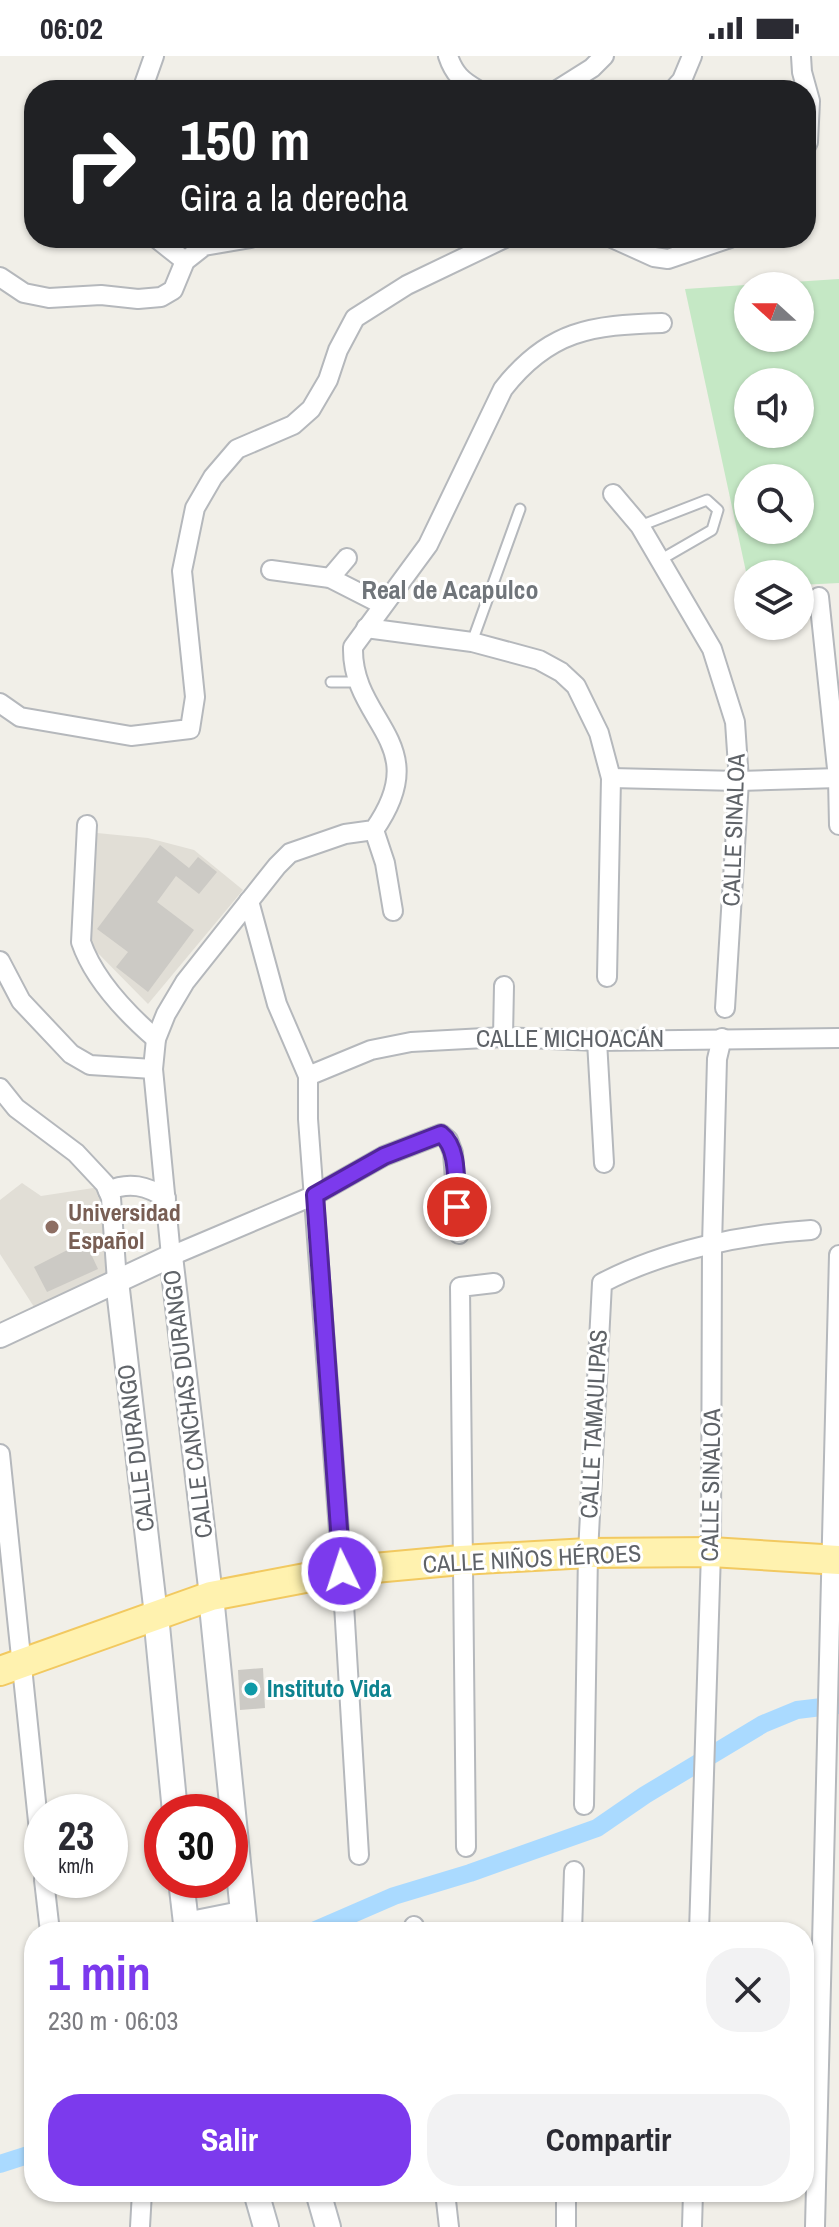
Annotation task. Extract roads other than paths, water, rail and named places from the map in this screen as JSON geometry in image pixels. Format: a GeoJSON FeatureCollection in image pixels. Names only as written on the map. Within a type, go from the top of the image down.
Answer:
{"type":"FeatureCollection","features":[{"type":"Feature","properties":{"kind":"main road","name":"CALLE NIÑOS HÉROES"},"geometry":{"type":"LineString","coordinates":[[11,1666],[211,1596],[342,1571],[588,1553],[711,1552],[835,1560]]}},
{"type":"Feature","properties":{"kind":"main road","name":"CALLE CANCHAS DURANGO"},"geometry":{"type":"LineString","coordinates":[[211,1596],[243,1922]]}},
{"type":"Feature","properties":{"kind":"main road"},"geometry":{"type":"LineString","coordinates":[[156,1615],[173,1794]]}},
{"type":"Feature","properties":{"kind":"main road"},"geometry":{"type":"LineString","coordinates":[[183,1898],[185,1922]]}},
{"type":"Feature","properties":{"kind":"main road"},"geometry":{"type":"LineString","coordinates":[[259,2202],[266,2227]]}},
{"type":"Feature","properties":{"kind":"main road"},"geometry":{"type":"LineString","coordinates":[[321,2202],[328,2227]]}},
{"type":"Feature","properties":{"kind":"street"},"geometry":{"type":"LineString","coordinates":[[146,80],[154,56]]}},
{"type":"Feature","properties":{"kind":"street"},"geometry":{"type":"LineString","coordinates":[[448,56],[453,71],[461,80]]}},
{"type":"Feature","properties":{"kind":"street"},"geometry":{"type":"LineString","coordinates":[[573,80],[604,56]]}},
{"type":"Feature","properties":{"kind":"street"},"geometry":{"type":"LineString","coordinates":[[682,80],[692,56]]}},
{"type":"Feature","properties":{"kind":"street"},"geometry":{"type":"LineString","coordinates":[[801,56],[804,80]]}},
{"type":"Feature","properties":{"kind":"street"},"geometry":{"type":"LineString","coordinates":[[169,248],[185,261]]}},
{"type":"Feature","properties":{"kind":"street"},"geometry":{"type":"LineString","coordinates":[[0,277],[24,293],[49,298],[101,295],[138,299],[161,297],[173,290],[185,261],[201,248]]}},
{"type":"Feature","properties":{"kind":"street"},"geometry":{"type":"LineString","coordinates":[[0,703],[20,717],[131,736],[190,729],[195,697],[182,571],[195,508],[213,477],[237,449],[293,425],[311,409],[328,380],[338,350],[355,318],[407,285],[484,248]]}},
{"type":"Feature","properties":{"kind":"street"},"geometry":{"type":"LineString","coordinates":[[634,248],[654,257],[668,259],[700,248]]}},
{"type":"Feature","properties":{"kind":"street"},"geometry":{"type":"LineString","coordinates":[[393,911],[385,863],[374,830],[393,797],[397,774],[394,749],[359,682],[353,666],[353,647],[428,545],[503,389],[520,368],[568,335],[610,325],[662,323]]}},
{"type":"Feature","properties":{"kind":"street","name":"CALLE SINALOA"},"geometry":{"type":"LineString","coordinates":[[613,494],[640,526],[712,649],[735,722],[739,781],[725,1008]]}},
{"type":"Feature","properties":{"kind":"street"},"geometry":{"type":"LineString","coordinates":[[330,578],[347,558]]}},
{"type":"Feature","properties":{"kind":"street"},"geometry":{"type":"LineString","coordinates":[[271,570],[330,578],[383,605]]}},
{"type":"Feature","properties":{"kind":"street"},"geometry":{"type":"LineString","coordinates":[[819,597],[838,778],[839,825]]}},
{"type":"Feature","properties":{"kind":"street"},"geometry":{"type":"LineString","coordinates":[[366,628],[472,642],[539,660],[561,672],[576,686],[599,733],[611,778],[607,977]]}},
{"type":"Feature","properties":{"kind":"street"},"geometry":{"type":"LineString","coordinates":[[611,778],[739,781],[838,778]]}},
{"type":"Feature","properties":{"kind":"street"},"geometry":{"type":"LineString","coordinates":[[87,825],[81,942],[87,960],[117,1000],[156,1039]]}},
{"type":"Feature","properties":{"kind":"street","name":"CALLE CANCHAS DURANGO"},"geometry":{"type":"LineString","coordinates":[[211,1596],[171,1256],[153,1069],[156,1039],[166,1014],[185,982],[290,853],[345,834],[374,830]]}},
{"type":"Feature","properties":{"kind":"street"},"geometry":{"type":"LineString","coordinates":[[249,901],[277,1004],[308,1076],[308,1119],[342,1571],[359,1855]]}},
{"type":"Feature","properties":{"kind":"street"},"geometry":{"type":"LineString","coordinates":[[0,961],[21,1001],[71,1054],[90,1065],[153,1069]]}},
{"type":"Feature","properties":{"kind":"street"},"geometry":{"type":"LineString","coordinates":[[503,1037],[504,986]]}},
{"type":"Feature","properties":{"kind":"street","name":"CALLE MICHOACÁN"},"geometry":{"type":"LineString","coordinates":[[308,1076],[357,1055],[411,1042],[503,1037],[597,1041],[839,1038]]}},
{"type":"Feature","properties":{"kind":"street","name":"CALLE SINALOA"},"geometry":{"type":"LineString","coordinates":[[699,1922],[711,1552],[712,1245],[717,1059],[722,1038]]}},
{"type":"Feature","properties":{"kind":"street"},"geometry":{"type":"LineString","coordinates":[[597,1041],[604,1163]]}},
{"type":"Feature","properties":{"kind":"street"},"geometry":{"type":"LineString","coordinates":[[0,1088],[16,1108],[76,1153],[106,1188],[111,1198],[117,1281]]}},
{"type":"Feature","properties":{"kind":"street"},"geometry":{"type":"LineString","coordinates":[[0,1336],[171,1256],[315,1195],[384,1156],[441,1134],[448,1140],[453,1153],[459,1234]]}},
{"type":"Feature","properties":{"kind":"street"},"geometry":{"type":"LineString","coordinates":[[106,1188],[138,1185],[166,1198]]}},
{"type":"Feature","properties":{"kind":"street"},"geometry":{"type":"LineString","coordinates":[[712,1245],[771,1233],[811,1230]]}},
{"type":"Feature","properties":{"kind":"street","name":"CALLE TAMAULIPAS"},"geometry":{"type":"LineString","coordinates":[[584,1805],[588,1553],[602,1283],[688,1250],[712,1245]]}},
{"type":"Feature","properties":{"kind":"street"},"geometry":{"type":"LineString","coordinates":[[815,2227],[835,1560],[839,1255]]}},
{"type":"Feature","properties":{"kind":"street","name":"CALLE DURANGO"},"geometry":{"type":"LineString","coordinates":[[117,1281],[156,1615]]}},
{"type":"Feature","properties":{"kind":"street"},"geometry":{"type":"LineString","coordinates":[[466,1847],[460,1287],[494,1283]]}},
{"type":"Feature","properties":{"kind":"street"},"geometry":{"type":"LineString","coordinates":[[0,1454],[11,1666],[31,1794]]}},
{"type":"Feature","properties":{"kind":"street"},"geometry":{"type":"LineString","coordinates":[[572,1922],[574,1871]]}},
{"type":"Feature","properties":{"kind":"street"},"geometry":{"type":"LineString","coordinates":[[46,1898],[49,1922]]}},
{"type":"Feature","properties":{"kind":"street"},"geometry":{"type":"LineString","coordinates":[[140,2227],[141,2202]]}},
{"type":"Feature","properties":{"kind":"street"},"geometry":{"type":"LineString","coordinates":[[446,2202],[449,2227]]}},
{"type":"Feature","properties":{"kind":"street"},"geometry":{"type":"LineString","coordinates":[[566,2202],[566,2227]]}},
{"type":"Feature","properties":{"kind":"street"},"geometry":{"type":"LineString","coordinates":[[692,2227],[693,2202]]}},
{"type":"Feature","properties":{"kind":"lane"},"geometry":{"type":"LineString","coordinates":[[640,526],[707,500],[718,510],[712,530],[660,560]]}},
{"type":"Feature","properties":{"kind":"lane"},"geometry":{"type":"LineString","coordinates":[[472,642],[520,509]]}},
{"type":"Feature","properties":{"kind":"lane"},"geometry":{"type":"LineString","coordinates":[[331,682],[359,682]]}},
{"type":"Feature","properties":{"kind":"waterway"},"geometry":{"type":"LineString","coordinates":[[334,1922],[394,1896],[597,1828],[645,1795],[763,1724],[797,1710],[839,1705]]}},
{"type":"Feature","properties":{"kind":"waterway"},"geometry":{"type":"LineString","coordinates":[[0,2164],[24,2156]]}},
{"type":"Feature","properties":{"kind":"place","name":"Universidad Español"},"geometry":{"type":"Point","coordinates":[52,1227]}},
{"type":"Feature","properties":{"kind":"place","name":"Instituto Vida"},"geometry":{"type":"Point","coordinates":[251,1689]}},
{"type":"Feature","properties":{"kind":"district","name":"Real de Acapulco"},"geometry":{"type":"Point","coordinates":[450,590]}}]}
